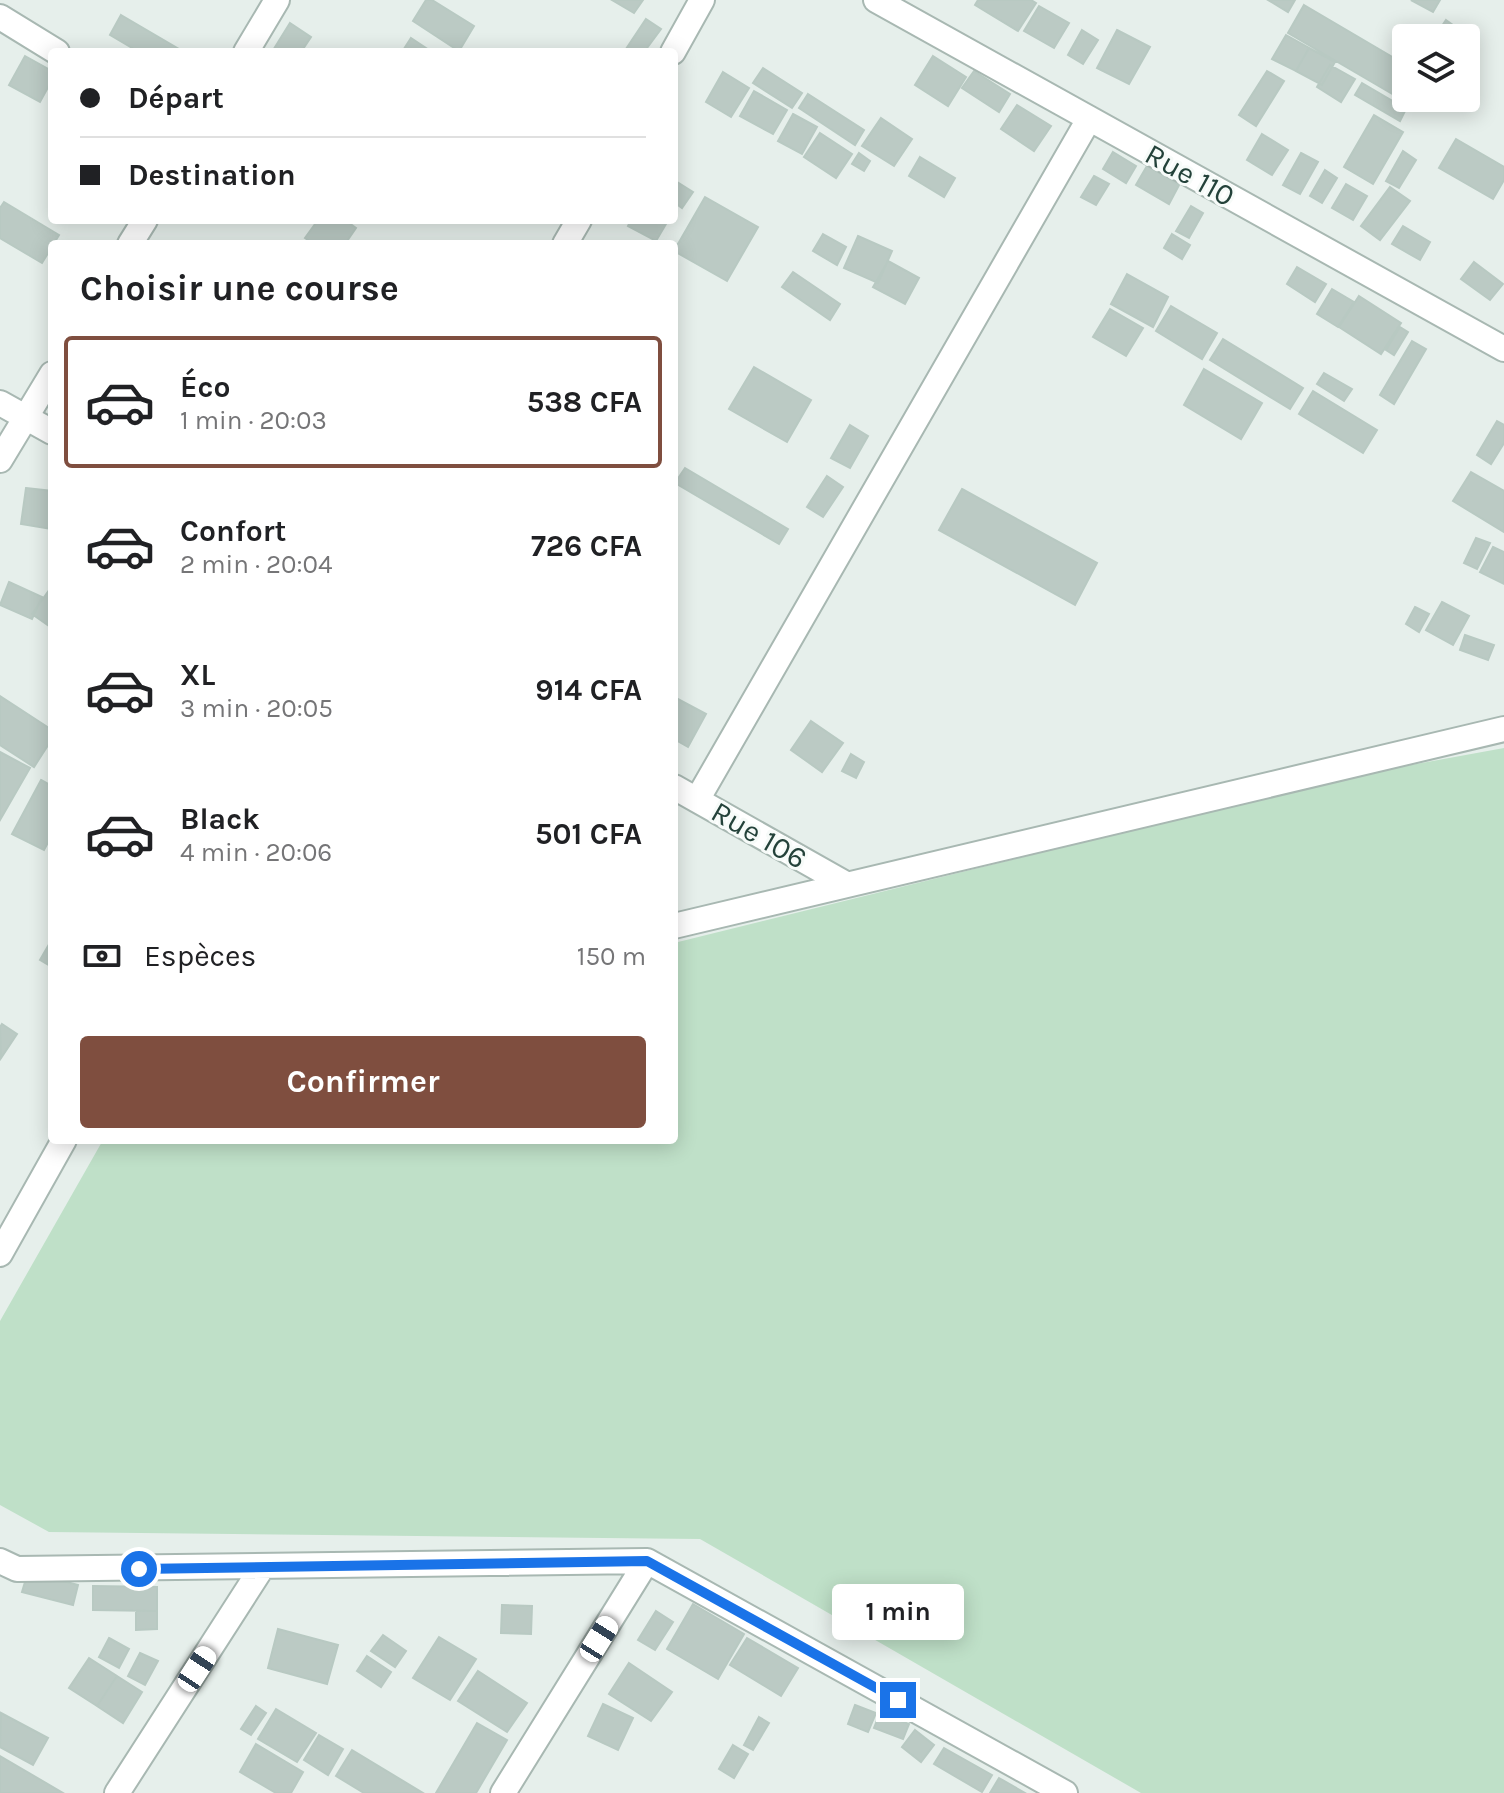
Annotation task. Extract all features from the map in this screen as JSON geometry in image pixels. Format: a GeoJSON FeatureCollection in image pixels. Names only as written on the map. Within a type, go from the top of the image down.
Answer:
{"type":"FeatureCollection","features":[{"type":"Feature","properties":{"kind":"street"},"geometry":{"type":"LineString","coordinates":[[248,48],[277,0]]}},
{"type":"Feature","properties":{"kind":"street"},"geometry":{"type":"LineString","coordinates":[[675,48],[702,0]]}},
{"type":"Feature","properties":{"kind":"street","name":"Rue 110"},"geometry":{"type":"LineString","coordinates":[[876,0],[1503,347]]}},
{"type":"Feature","properties":{"kind":"street"},"geometry":{"type":"LineString","coordinates":[[0,17],[50,48]]}},
{"type":"Feature","properties":{"kind":"street"},"geometry":{"type":"LineString","coordinates":[[697,800],[1089,119]]}},
{"type":"Feature","properties":{"kind":"street"},"geometry":{"type":"LineString","coordinates":[[0,460],[48,381]]}},
{"type":"Feature","properties":{"kind":"street"},"geometry":{"type":"LineString","coordinates":[[0,403],[48,430]]}},
{"type":"Feature","properties":{"kind":"street"},"geometry":{"type":"LineString","coordinates":[[678,925],[844,883],[1504,729]]}},
{"type":"Feature","properties":{"kind":"street","name":"Rue 106"},"geometry":{"type":"LineString","coordinates":[[678,789],[844,883]]}},
{"type":"Feature","properties":{"kind":"street"},"geometry":{"type":"LineString","coordinates":[[0,1254],[62,1144]]}},
{"type":"Feature","properties":{"kind":"street"},"geometry":{"type":"LineString","coordinates":[[0,1561],[17,1569],[261,1569],[647,1561],[1065,1793]]}},
{"type":"Feature","properties":{"kind":"street"},"geometry":{"type":"LineString","coordinates":[[503,1793],[647,1561]]}},
{"type":"Feature","properties":{"kind":"street"},"geometry":{"type":"LineString","coordinates":[[117,1793],[261,1569]]}},
{"type":"Feature","properties":{"kind":"green space"},"geometry":{"type":"Polygon","coordinates":[[[1504,748],[1504,1793],[1141,1793],[700,1539],[49,1532],[0,1505],[0,1321],[101,1144],[678,1144],[678,942],[1356,775],[1504,748]]]}},
{"type":"Feature","properties":{"kind":"building"},"geometry":{"type":"Polygon","coordinates":[[[426,0],[432,0],[474,26],[461,48],[454,48],[413,21],[426,0]]]}},
{"type":"Feature","properties":{"kind":"building"},"geometry":{"type":"Polygon","coordinates":[[[612,0],[643,0],[634,13],[612,0]]]}},
{"type":"Feature","properties":{"kind":"building"},"geometry":{"type":"Polygon","coordinates":[[[978,0],[1031,0],[1036,3],[1018,31],[975,5],[978,0]]]}},
{"type":"Feature","properties":{"kind":"building"},"geometry":{"type":"Polygon","coordinates":[[[1268,0],[1295,0],[1288,12],[1268,0]]]}},
{"type":"Feature","properties":{"kind":"building"},"geometry":{"type":"Polygon","coordinates":[[[1411,0],[1440,0],[1433,12],[1411,0]]]}},
{"type":"Feature","properties":{"kind":"building"},"geometry":{"type":"Polygon","coordinates":[[[1304,5],[1392,57],[1392,94],[1288,33],[1304,5]]]}},
{"type":"Feature","properties":{"kind":"building"},"geometry":{"type":"Polygon","coordinates":[[[1039,6],[1069,23],[1054,48],[1024,31],[1039,6]]]}},
{"type":"Feature","properties":{"kind":"building"},"geometry":{"type":"Polygon","coordinates":[[[121,15],[177,48],[132,48],[110,35],[121,15]]]}},
{"type":"Feature","properties":{"kind":"building"},"geometry":{"type":"Polygon","coordinates":[[[646,19],[661,29],[647,48],[627,48],[646,19]]]}},
{"type":"Feature","properties":{"kind":"building"},"geometry":{"type":"Polygon","coordinates":[[[290,23],[311,37],[304,48],[274,48],[290,23]]]}},
{"type":"Feature","properties":{"kind":"building"},"geometry":{"type":"Polygon","coordinates":[[[1082,30],[1098,40],[1083,64],[1068,55],[1082,30]]]}},
{"type":"Feature","properties":{"kind":"building"},"geometry":{"type":"Polygon","coordinates":[[[1117,30],[1150,47],[1129,84],[1097,68],[1117,30]]]}},
{"type":"Feature","properties":{"kind":"building"},"geometry":{"type":"Polygon","coordinates":[[[1286,35],[1309,48],[1296,71],[1272,59],[1286,35]]]}},
{"type":"Feature","properties":{"kind":"building"},"geometry":{"type":"Polygon","coordinates":[[[411,38],[426,48],[405,48],[411,38]]]}},
{"type":"Feature","properties":{"kind":"building"},"geometry":{"type":"Polygon","coordinates":[[[1309,48],[1335,62],[1322,85],[1296,71],[1309,48]]]}},
{"type":"Feature","properties":{"kind":"building"},"geometry":{"type":"Polygon","coordinates":[[[25,56],[48,69],[48,87],[40,102],[9,85],[25,56]]]}},
{"type":"Feature","properties":{"kind":"building"},"geometry":{"type":"Polygon","coordinates":[[[933,56],[966,77],[948,106],[915,85],[933,56]]]}},
{"type":"Feature","properties":{"kind":"building"},"geometry":{"type":"Polygon","coordinates":[[[1330,65],[1355,79],[1341,102],[1317,87],[1330,65]]]}},
{"type":"Feature","properties":{"kind":"building"},"geometry":{"type":"Polygon","coordinates":[[[763,68],[802,93],[792,108],[753,83],[763,68]]]}},
{"type":"Feature","properties":{"kind":"building"},"geometry":{"type":"Polygon","coordinates":[[[974,71],[1010,94],[999,112],[962,88],[974,71]]]}},
{"type":"Feature","properties":{"kind":"building"},"geometry":{"type":"Polygon","coordinates":[[[1267,71],[1284,81],[1256,126],[1239,115],[1267,71]]]}},
{"type":"Feature","properties":{"kind":"building"},"geometry":{"type":"Polygon","coordinates":[[[723,72],[749,88],[731,117],[706,102],[723,72]]]}},
{"type":"Feature","properties":{"kind":"building"},"geometry":{"type":"Polygon","coordinates":[[[1362,83],[1392,101],[1392,112],[1404,112],[1400,121],[1355,95],[1362,83]]]}},
{"type":"Feature","properties":{"kind":"building"},"geometry":{"type":"Polygon","coordinates":[[[754,91],[787,110],[773,134],[740,116],[754,91]]]}},
{"type":"Feature","properties":{"kind":"building"},"geometry":{"type":"Polygon","coordinates":[[[808,94],[864,130],[855,145],[799,108],[808,94]]]}},
{"type":"Feature","properties":{"kind":"building"},"geometry":{"type":"Polygon","coordinates":[[[1017,105],[1051,126],[1034,151],[1001,129],[1017,105]]]}},
{"type":"Feature","properties":{"kind":"building"},"geometry":{"type":"Polygon","coordinates":[[[793,114],[817,127],[802,154],[778,141],[793,114]]]}},
{"type":"Feature","properties":{"kind":"building"},"geometry":{"type":"Polygon","coordinates":[[[1374,115],[1403,132],[1373,184],[1344,167],[1374,115]]]}},
{"type":"Feature","properties":{"kind":"building"},"geometry":{"type":"Polygon","coordinates":[[[881,118],[912,139],[894,166],[862,146],[881,118]]]}},
{"type":"Feature","properties":{"kind":"building"},"geometry":{"type":"Polygon","coordinates":[[[820,133],[852,154],[836,178],[804,157],[820,133]]]}},
{"type":"Feature","properties":{"kind":"building"},"geometry":{"type":"Polygon","coordinates":[[[1262,134],[1288,150],[1272,175],[1247,160],[1262,134]]]}},
{"type":"Feature","properties":{"kind":"building"},"geometry":{"type":"Polygon","coordinates":[[[1456,139],[1504,167],[1504,180],[1493,199],[1439,168],[1456,139]]]}},
{"type":"Feature","properties":{"kind":"building"},"geometry":{"type":"Polygon","coordinates":[[[1403,151],[1416,160],[1399,188],[1386,181],[1403,151]]]}},
{"type":"Feature","properties":{"kind":"building"},"geometry":{"type":"Polygon","coordinates":[[[1113,152],[1136,166],[1126,183],[1103,169],[1113,152]]]}},
{"type":"Feature","properties":{"kind":"building"},"geometry":{"type":"Polygon","coordinates":[[[859,153],[870,161],[864,171],[852,164],[859,153]]]}},
{"type":"Feature","properties":{"kind":"building"},"geometry":{"type":"Polygon","coordinates":[[[1301,153],[1318,162],[1300,194],[1283,185],[1301,153]]]}},
{"type":"Feature","properties":{"kind":"building"},"geometry":{"type":"Polygon","coordinates":[[[920,157],[955,178],[944,197],[909,176],[920,157]]]}},
{"type":"Feature","properties":{"kind":"building"},"geometry":{"type":"Polygon","coordinates":[[[1147,166],[1179,185],[1169,204],[1136,185],[1147,166]]]}},
{"type":"Feature","properties":{"kind":"building"},"geometry":{"type":"Polygon","coordinates":[[[1325,170],[1337,178],[1322,203],[1310,196],[1325,170]]]}},
{"type":"Feature","properties":{"kind":"building"},"geometry":{"type":"Polygon","coordinates":[[[1094,176],[1109,184],[1096,205],[1081,197],[1094,176]]]}},
{"type":"Feature","properties":{"kind":"building"},"geometry":{"type":"Polygon","coordinates":[[[678,183],[693,192],[682,208],[678,205],[678,183]]]}},
{"type":"Feature","properties":{"kind":"building"},"geometry":{"type":"Polygon","coordinates":[[[1346,184],[1367,196],[1353,220],[1332,208],[1346,184]]]}},
{"type":"Feature","properties":{"kind":"building"},"geometry":{"type":"Polygon","coordinates":[[[1390,187],[1410,201],[1380,240],[1361,226],[1390,187]]]}},
{"type":"Feature","properties":{"kind":"building"},"geometry":{"type":"Polygon","coordinates":[[[705,197],[758,227],[727,281],[678,253],[678,244],[705,197]]]}},
{"type":"Feature","properties":{"kind":"building"},"geometry":{"type":"Polygon","coordinates":[[[4,202],[59,235],[56,240],[48,240],[48,253],[42,263],[0,238],[0,208],[4,202]]]}},
{"type":"Feature","properties":{"kind":"building"},"geometry":{"type":"Polygon","coordinates":[[[1191,206],[1203,213],[1189,238],[1176,231],[1191,206]]]}},
{"type":"Feature","properties":{"kind":"building"},"geometry":{"type":"Polygon","coordinates":[[[315,224],[350,224],[356,228],[348,240],[305,238],[315,224]]]}},
{"type":"Feature","properties":{"kind":"building"},"geometry":{"type":"Polygon","coordinates":[[[629,224],[666,224],[657,240],[629,224]]]}},
{"type":"Feature","properties":{"kind":"building"},"geometry":{"type":"Polygon","coordinates":[[[1403,226],[1430,242],[1420,260],[1392,244],[1403,226]]]}},
{"type":"Feature","properties":{"kind":"building"},"geometry":{"type":"Polygon","coordinates":[[[823,234],[846,247],[837,265],[813,251],[823,234]]]}},
{"type":"Feature","properties":{"kind":"building"},"geometry":{"type":"Polygon","coordinates":[[[1172,234],[1190,245],[1182,259],[1164,248],[1172,234]]]}},
{"type":"Feature","properties":{"kind":"building"},"geometry":{"type":"Polygon","coordinates":[[[858,236],[892,251],[878,283],[844,268],[858,236]]]}},
{"type":"Feature","properties":{"kind":"building"},"geometry":{"type":"Polygon","coordinates":[[[888,261],[919,278],[905,304],[873,287],[888,261]]]}},
{"type":"Feature","properties":{"kind":"building"},"geometry":{"type":"Polygon","coordinates":[[[1474,262],[1503,284],[1490,300],[1461,279],[1474,262]]]}},
{"type":"Feature","properties":{"kind":"building"},"geometry":{"type":"Polygon","coordinates":[[[1297,267],[1326,284],[1315,302],[1287,284],[1297,267]]]}},
{"type":"Feature","properties":{"kind":"building"},"geometry":{"type":"Polygon","coordinates":[[[793,272],[840,304],[830,320],[782,287],[793,272]]]}},
{"type":"Feature","properties":{"kind":"building"},"geometry":{"type":"Polygon","coordinates":[[[1127,274],[1168,297],[1153,327],[1111,304],[1127,274]]]}},
{"type":"Feature","properties":{"kind":"building"},"geometry":{"type":"Polygon","coordinates":[[[1332,289],[1354,302],[1338,327],[1317,314],[1332,289]]]}},
{"type":"Feature","properties":{"kind":"building"},"geometry":{"type":"Polygon","coordinates":[[[1359,296],[1401,323],[1381,354],[1339,327],[1359,296]]]}},
{"type":"Feature","properties":{"kind":"building"},"geometry":{"type":"Polygon","coordinates":[[[1171,306],[1217,333],[1202,359],[1156,331],[1171,306]]]}},
{"type":"Feature","properties":{"kind":"building"},"geometry":{"type":"Polygon","coordinates":[[[1110,309],[1143,328],[1126,356],[1093,337],[1110,309]]]}},
{"type":"Feature","properties":{"kind":"building"},"geometry":{"type":"Polygon","coordinates":[[[1400,327],[1408,332],[1394,355],[1386,350],[1400,327]]]}},
{"type":"Feature","properties":{"kind":"building"},"geometry":{"type":"Polygon","coordinates":[[[1223,339],[1303,388],[1290,409],[1210,360],[1223,339]]]}},
{"type":"Feature","properties":{"kind":"building"},"geometry":{"type":"Polygon","coordinates":[[[1412,341],[1426,349],[1394,404],[1380,395],[1412,341]]]}},
{"type":"Feature","properties":{"kind":"building"},"geometry":{"type":"Polygon","coordinates":[[[754,367],[811,400],[787,442],[729,409],[754,367]]]}},
{"type":"Feature","properties":{"kind":"building"},"geometry":{"type":"Polygon","coordinates":[[[1204,369],[1262,403],[1241,439],[1184,405],[1204,369]]]}},
{"type":"Feature","properties":{"kind":"building"},"geometry":{"type":"Polygon","coordinates":[[[1324,373],[1352,389],[1344,401],[1317,384],[1324,373]]]}},
{"type":"Feature","properties":{"kind":"building"},"geometry":{"type":"Polygon","coordinates":[[[1313,391],[1377,430],[1363,453],[1299,414],[1313,391]]]}},
{"type":"Feature","properties":{"kind":"building"},"geometry":{"type":"Polygon","coordinates":[[[1497,421],[1504,425],[1504,443],[1491,464],[1477,455],[1497,421]]]}},
{"type":"Feature","properties":{"kind":"building"},"geometry":{"type":"Polygon","coordinates":[[[850,425],[868,436],[850,468],[831,458],[850,425]]]}},
{"type":"Feature","properties":{"kind":"building"},"geometry":{"type":"Polygon","coordinates":[[[685,468],[788,529],[779,544],[678,485],[678,478],[685,468]]]}},
{"type":"Feature","properties":{"kind":"building"},"geometry":{"type":"Polygon","coordinates":[[[1471,472],[1504,491],[1504,532],[1453,501],[1471,472]]]}},
{"type":"Feature","properties":{"kind":"building"},"geometry":{"type":"Polygon","coordinates":[[[827,476],[843,487],[823,517],[807,507],[827,476]]]}},
{"type":"Feature","properties":{"kind":"building"},"geometry":{"type":"Polygon","coordinates":[[[26,488],[48,491],[48,528],[21,524],[26,488]]]}},
{"type":"Feature","properties":{"kind":"building"},"geometry":{"type":"Polygon","coordinates":[[[962,489],[1097,563],[1075,605],[939,530],[962,489]]]}},
{"type":"Feature","properties":{"kind":"building"},"geometry":{"type":"Polygon","coordinates":[[[1476,538],[1490,543],[1477,569],[1464,563],[1476,538]]]}},
{"type":"Feature","properties":{"kind":"building"},"geometry":{"type":"Polygon","coordinates":[[[1493,547],[1504,552],[1504,584],[1480,572],[1493,547]]]}},
{"type":"Feature","properties":{"kind":"building"},"geometry":{"type":"Polygon","coordinates":[[[9,582],[42,597],[32,619],[0,605],[9,582]]]}},
{"type":"Feature","properties":{"kind":"building"},"geometry":{"type":"Polygon","coordinates":[[[48,592],[48,625],[32,614],[48,592]]]}},
{"type":"Feature","properties":{"kind":"building"},"geometry":{"type":"Polygon","coordinates":[[[1442,602],[1469,616],[1453,645],[1426,630],[1442,602]]]}},
{"type":"Feature","properties":{"kind":"building"},"geometry":{"type":"Polygon","coordinates":[[[1415,607],[1429,614],[1419,632],[1406,624],[1415,607]]]}},
{"type":"Feature","properties":{"kind":"building"},"geometry":{"type":"Polygon","coordinates":[[[1465,635],[1494,645],[1488,660],[1460,650],[1465,635]]]}},
{"type":"Feature","properties":{"kind":"building"},"geometry":{"type":"Polygon","coordinates":[[[0,696],[48,727],[48,745],[34,767],[0,745],[0,696]]]}},
{"type":"Feature","properties":{"kind":"building"},"geometry":{"type":"Polygon","coordinates":[[[678,699],[706,714],[688,747],[678,741],[678,699]]]}},
{"type":"Feature","properties":{"kind":"building"},"geometry":{"type":"Polygon","coordinates":[[[811,721],[843,743],[822,772],[791,750],[811,721]]]}},
{"type":"Feature","properties":{"kind":"building"},"geometry":{"type":"Polygon","coordinates":[[[0,752],[30,768],[0,820],[0,752]]]}},
{"type":"Feature","properties":{"kind":"building"},"geometry":{"type":"Polygon","coordinates":[[[851,754],[864,762],[856,778],[842,771],[851,754]]]}},
{"type":"Feature","properties":{"kind":"building"},"geometry":{"type":"Polygon","coordinates":[[[41,780],[48,784],[48,842],[44,850],[12,834],[41,780]]]}},
{"type":"Feature","properties":{"kind":"building"},"geometry":{"type":"Polygon","coordinates":[[[48,946],[48,965],[40,960],[48,946]]]}},
{"type":"Feature","properties":{"kind":"building"},"geometry":{"type":"Polygon","coordinates":[[[2,1024],[17,1034],[1,1058],[0,1027],[2,1024]]]}},
{"type":"Feature","properties":{"kind":"building"},"geometry":{"type":"Polygon","coordinates":[[[28,1572],[78,1585],[73,1605],[22,1592],[28,1572]]]}},
{"type":"Feature","properties":{"kind":"building"},"geometry":{"type":"Polygon","coordinates":[[[93,1586],[157,1587],[157,1611],[93,1610],[93,1586]]]}},
{"type":"Feature","properties":{"kind":"building"},"geometry":{"type":"Polygon","coordinates":[[[693,1604],[744,1634],[718,1679],[667,1649],[693,1604]]]}},
{"type":"Feature","properties":{"kind":"building"},"geometry":{"type":"Polygon","coordinates":[[[502,1605],[532,1606],[531,1634],[501,1633],[502,1605]]]}},
{"type":"Feature","properties":{"kind":"building"},"geometry":{"type":"Polygon","coordinates":[[[136,1611],[157,1611],[157,1629],[136,1630],[136,1611]]]}},
{"type":"Feature","properties":{"kind":"building"},"geometry":{"type":"Polygon","coordinates":[[[656,1611],[673,1622],[655,1650],[638,1640],[656,1611]]]}},
{"type":"Feature","properties":{"kind":"building"},"geometry":{"type":"Polygon","coordinates":[[[278,1629],[338,1645],[327,1684],[268,1668],[278,1629]]]}},
{"type":"Feature","properties":{"kind":"building"},"geometry":{"type":"Polygon","coordinates":[[[383,1635],[406,1651],[395,1667],[371,1651],[383,1635]]]}},
{"type":"Feature","properties":{"kind":"building"},"geometry":{"type":"Polygon","coordinates":[[[439,1637],[476,1659],[450,1700],[413,1678],[439,1637]]]}},
{"type":"Feature","properties":{"kind":"building"},"geometry":{"type":"Polygon","coordinates":[[[109,1638],[129,1649],[119,1668],[99,1657],[109,1638]]]}},
{"type":"Feature","properties":{"kind":"building"},"geometry":{"type":"Polygon","coordinates":[[[747,1638],[798,1668],[781,1696],[730,1665],[747,1638]]]}},
{"type":"Feature","properties":{"kind":"building"},"geometry":{"type":"Polygon","coordinates":[[[140,1653],[158,1661],[145,1685],[128,1676],[140,1653]]]}},
{"type":"Feature","properties":{"kind":"building"},"geometry":{"type":"Polygon","coordinates":[[[367,1656],[391,1672],[381,1687],[357,1671],[367,1656]]]}},
{"type":"Feature","properties":{"kind":"building"},"geometry":{"type":"Polygon","coordinates":[[[89,1658],[117,1676],[97,1706],[69,1688],[89,1658]]]}},
{"type":"Feature","properties":{"kind":"building"},"geometry":{"type":"Polygon","coordinates":[[[629,1663],[672,1692],[651,1721],[609,1694],[629,1663]]]}},
{"type":"Feature","properties":{"kind":"building"},"geometry":{"type":"Polygon","coordinates":[[[478,1671],[527,1703],[507,1732],[458,1701],[478,1671]]]}},
{"type":"Feature","properties":{"kind":"building"},"geometry":{"type":"Polygon","coordinates":[[[117,1676],[142,1692],[123,1723],[97,1706],[117,1676]]]}},
{"type":"Feature","properties":{"kind":"building"},"geometry":{"type":"Polygon","coordinates":[[[603,1704],[633,1718],[618,1750],[588,1736],[603,1704]]]}},
{"type":"Feature","properties":{"kind":"building"},"geometry":{"type":"Polygon","coordinates":[[[855,1705],[876,1713],[868,1732],[848,1724],[855,1705]]]}},
{"type":"Feature","properties":{"kind":"building"},"geometry":{"type":"Polygon","coordinates":[[[256,1706],[266,1713],[251,1735],[241,1729],[256,1706]]]}},
{"type":"Feature","properties":{"kind":"building"},"geometry":{"type":"Polygon","coordinates":[[[276,1709],[316,1733],[297,1762],[258,1739],[276,1709]]]}},
{"type":"Feature","properties":{"kind":"building"},"geometry":{"type":"Polygon","coordinates":[[[1,1713],[48,1738],[33,1765],[0,1747],[1,1713]]]}},
{"type":"Feature","properties":{"kind":"building"},"geometry":{"type":"Polygon","coordinates":[[[880,1713],[909,1724],[903,1739],[874,1728],[880,1713]]]}},
{"type":"Feature","properties":{"kind":"building"},"geometry":{"type":"Polygon","coordinates":[[[759,1717],[769,1723],[753,1750],[744,1745],[759,1717]]]}},
{"type":"Feature","properties":{"kind":"building"},"geometry":{"type":"Polygon","coordinates":[[[477,1723],[507,1740],[476,1793],[436,1793],[477,1723]]]}},
{"type":"Feature","properties":{"kind":"building"},"geometry":{"type":"Polygon","coordinates":[[[915,1730],[934,1745],[921,1762],[902,1747],[915,1730]]]}},
{"type":"Feature","properties":{"kind":"building"},"geometry":{"type":"Polygon","coordinates":[[[319,1735],[343,1749],[328,1775],[304,1760],[319,1735]]]}},
{"type":"Feature","properties":{"kind":"building"},"geometry":{"type":"Polygon","coordinates":[[[256,1744],[303,1772],[291,1793],[276,1793],[240,1772],[256,1744]]]}},
{"type":"Feature","properties":{"kind":"building"},"geometry":{"type":"Polygon","coordinates":[[[733,1745],[748,1754],[734,1778],[719,1769],[733,1745]]]}},
{"type":"Feature","properties":{"kind":"building"},"geometry":{"type":"Polygon","coordinates":[[[944,1748],[992,1775],[982,1792],[934,1764],[944,1748]]]}},
{"type":"Feature","properties":{"kind":"building"},"geometry":{"type":"Polygon","coordinates":[[[352,1750],[423,1793],[364,1793],[336,1776],[352,1750]]]}},
{"type":"Feature","properties":{"kind":"building"},"geometry":{"type":"Polygon","coordinates":[[[0,1756],[63,1793],[0,1793],[0,1756]]]}},
{"type":"Feature","properties":{"kind":"building"},"geometry":{"type":"Polygon","coordinates":[[[999,1778],[1025,1793],[990,1793],[999,1778]]]}},
{"type":"Feature","properties":{"kind":"route"},"geometry":{"type":"LineString","coordinates":[[139,1569],[647,1561],[898,1700]]}}]}
